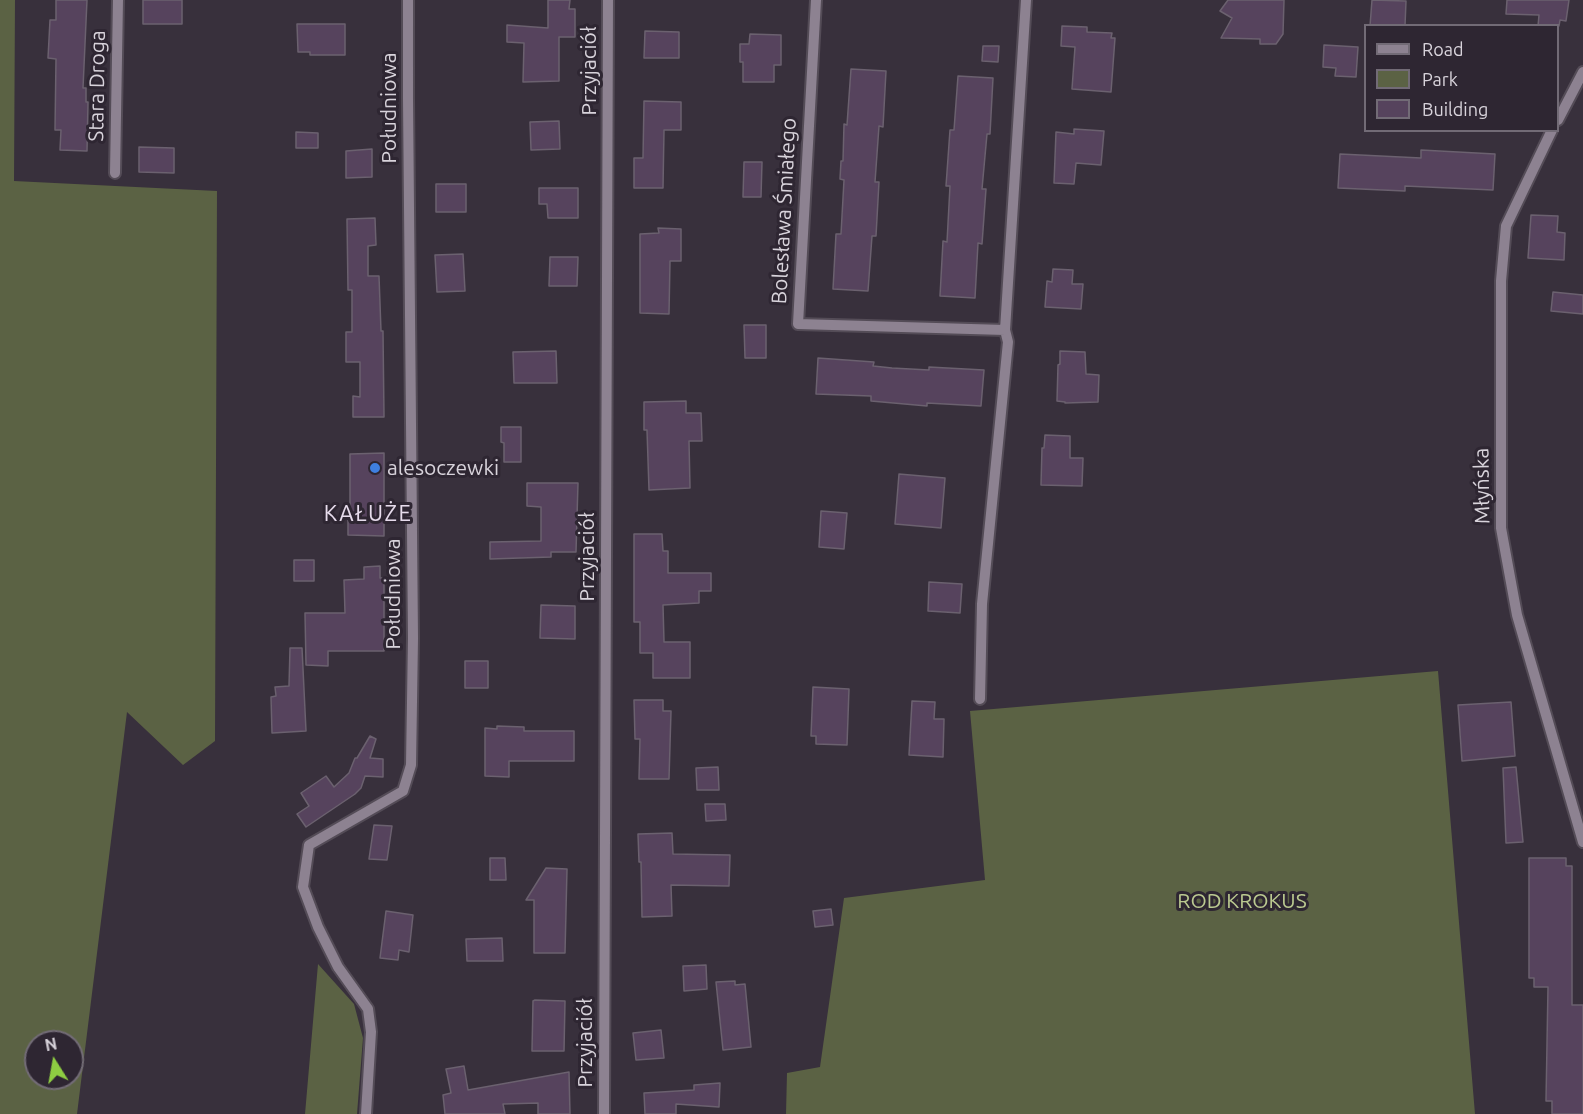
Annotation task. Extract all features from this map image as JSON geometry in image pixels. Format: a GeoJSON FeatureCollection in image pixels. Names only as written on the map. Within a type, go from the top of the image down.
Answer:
{"type":"FeatureCollection","features":[{"type":"Feature","properties":{"kind":"street","name":"Stara Droga"},"geometry":{"type":"LineString","coordinates":[[115,173],[118,0]]}},
{"type":"Feature","properties":{"kind":"street","name":"Południowa"},"geometry":{"type":"LineString","coordinates":[[366,1114],[371,1032],[368,1009],[338,967],[318,927],[303,887],[309,845],[403,791],[411,765],[413,638],[408,0]]}},
{"type":"Feature","properties":{"kind":"street","name":"Przyjaciół"},"geometry":{"type":"LineString","coordinates":[[604,1114],[608,0]]}},
{"type":"Feature","properties":{"kind":"street","name":"Bolesława Śmiałego"},"geometry":{"type":"LineString","coordinates":[[816,0],[798,324],[1005,330]]}},
{"type":"Feature","properties":{"kind":"street"},"geometry":{"type":"LineString","coordinates":[[980,699],[982,604],[1008,342],[1005,330],[1026,0]]}},
{"type":"Feature","properties":{"kind":"street"},"geometry":{"type":"LineString","coordinates":[[1559,116],[1583,72]]}},
{"type":"Feature","properties":{"kind":"street","name":"Młyńska"},"geometry":{"type":"LineString","coordinates":[[1551,132],[1506,226],[1501,281],[1501,528],[1517,615],[1583,842]]}},
{"type":"Feature","properties":{"kind":"green space"},"geometry":{"type":"Polygon","coordinates":[[[0,0],[15,0],[14,181],[217,191],[215,741],[183,765],[127,712],[84,1058],[84,1030],[24,1030],[24,1090],[80,1090],[77,1114],[0,1114],[0,0]]]}},
{"type":"Feature","properties":{"kind":"green space","name":"ROD KROKUS"},"geometry":{"type":"Polygon","coordinates":[[[1438,671],[1475,1114],[786,1114],[787,1073],[820,1067],[844,898],[985,880],[970,711],[1438,671]]]}},
{"type":"Feature","properties":{"kind":"green space"},"geometry":{"type":"Polygon","coordinates":[[[318,964],[354,1004],[363,1038],[357,1114],[305,1114],[318,964]]]}},
{"type":"Feature","properties":{"kind":"building"},"geometry":{"type":"Polygon","coordinates":[[[56,0],[87,0],[83,88],[86,88],[86,102],[88,102],[87,151],[60,150],[61,130],[55,130],[56,59],[48,58],[50,20],[56,20],[56,0]]]}},
{"type":"Feature","properties":{"kind":"building"},"geometry":{"type":"Polygon","coordinates":[[[143,0],[182,0],[182,24],[143,24],[143,0]]]}},
{"type":"Feature","properties":{"kind":"building"},"geometry":{"type":"Polygon","coordinates":[[[548,0],[570,0],[569,9],[575,9],[575,37],[559,37],[559,81],[523,82],[524,43],[507,42],[507,25],[548,28],[548,0]]]}},
{"type":"Feature","properties":{"kind":"building"},"geometry":{"type":"Polygon","coordinates":[[[1228,0],[1284,0],[1283,34],[1276,44],[1260,44],[1260,39],[1221,38],[1232,18],[1220,11],[1228,0]]]}},
{"type":"Feature","properties":{"kind":"building"},"geometry":{"type":"Polygon","coordinates":[[[1372,0],[1406,1],[1405,24],[1370,24],[1372,0]]]}},
{"type":"Feature","properties":{"kind":"building"},"geometry":{"type":"Polygon","coordinates":[[[1507,0],[1569,0],[1566,21],[1560,20],[1559,26],[1559,24],[1538,24],[1539,15],[1506,14],[1507,0]]]}},
{"type":"Feature","properties":{"kind":"building"},"geometry":{"type":"Polygon","coordinates":[[[297,24],[345,24],[345,55],[310,55],[310,52],[298,52],[297,24]]]}},
{"type":"Feature","properties":{"kind":"building"},"geometry":{"type":"Polygon","coordinates":[[[1062,26],[1087,27],[1087,32],[1112,33],[1111,38],[1115,38],[1111,92],[1072,89],[1075,47],[1061,46],[1062,26]]]}},
{"type":"Feature","properties":{"kind":"building"},"geometry":{"type":"Polygon","coordinates":[[[645,31],[679,32],[679,58],[644,58],[645,31]]]}},
{"type":"Feature","properties":{"kind":"building"},"geometry":{"type":"Polygon","coordinates":[[[750,34],[781,35],[781,65],[774,65],[774,82],[743,82],[740,44],[749,44],[750,34]]]}},
{"type":"Feature","properties":{"kind":"building"},"geometry":{"type":"Polygon","coordinates":[[[1324,45],[1358,47],[1356,77],[1335,76],[1336,68],[1323,67],[1324,45]]]}},
{"type":"Feature","properties":{"kind":"building"},"geometry":{"type":"Polygon","coordinates":[[[983,46],[999,46],[998,62],[982,61],[983,46]]]}},
{"type":"Feature","properties":{"kind":"building"},"geometry":{"type":"Polygon","coordinates":[[[851,69],[886,71],[883,127],[879,126],[875,182],[879,182],[876,236],[872,236],[868,291],[833,289],[836,234],[841,234],[844,180],[840,179],[841,161],[843,161],[844,124],[847,125],[851,69]]]}},
{"type":"Feature","properties":{"kind":"building"},"geometry":{"type":"Polygon","coordinates":[[[958,76],[993,78],[990,134],[987,134],[982,189],[986,189],[982,244],[978,243],[975,298],[940,296],[943,241],[947,242],[950,186],[946,186],[950,130],[954,130],[958,76]]]}},
{"type":"Feature","properties":{"kind":"building"},"geometry":{"type":"Polygon","coordinates":[[[644,101],[681,102],[681,130],[664,130],[663,188],[634,188],[634,158],[643,158],[644,101]]]}},
{"type":"Feature","properties":{"kind":"building"},"geometry":{"type":"Polygon","coordinates":[[[559,121],[560,149],[531,150],[530,122],[559,121]]]}},
{"type":"Feature","properties":{"kind":"building"},"geometry":{"type":"Polygon","coordinates":[[[1074,129],[1104,131],[1101,165],[1076,163],[1074,184],[1054,183],[1056,132],[1074,134],[1074,129]]]}},
{"type":"Feature","properties":{"kind":"building"},"geometry":{"type":"Polygon","coordinates":[[[296,132],[318,133],[318,148],[296,148],[296,132]]]}},
{"type":"Feature","properties":{"kind":"building"},"geometry":{"type":"Polygon","coordinates":[[[139,147],[174,148],[174,173],[139,172],[139,147]]]}},
{"type":"Feature","properties":{"kind":"building"},"geometry":{"type":"Polygon","coordinates":[[[372,149],[372,177],[346,178],[346,151],[372,149]]]}},
{"type":"Feature","properties":{"kind":"building"},"geometry":{"type":"Polygon","coordinates":[[[1421,150],[1495,154],[1493,190],[1405,186],[1405,191],[1338,188],[1340,154],[1421,158],[1421,150]]]}},
{"type":"Feature","properties":{"kind":"building"},"geometry":{"type":"Polygon","coordinates":[[[744,162],[762,162],[761,197],[743,197],[744,162]]]}},
{"type":"Feature","properties":{"kind":"building"},"geometry":{"type":"Polygon","coordinates":[[[436,184],[466,184],[466,212],[436,212],[436,184]]]}},
{"type":"Feature","properties":{"kind":"building"},"geometry":{"type":"Polygon","coordinates":[[[539,188],[578,188],[578,218],[548,218],[547,204],[539,204],[539,188]]]}},
{"type":"Feature","properties":{"kind":"building"},"geometry":{"type":"Polygon","coordinates":[[[1531,215],[1558,216],[1557,232],[1565,233],[1564,260],[1528,258],[1531,215]]]}},
{"type":"Feature","properties":{"kind":"building"},"geometry":{"type":"Polygon","coordinates":[[[375,218],[376,245],[368,246],[368,276],[379,276],[381,331],[383,331],[384,417],[353,417],[353,396],[360,397],[360,362],[346,362],[346,332],[352,332],[352,290],[348,290],[347,219],[375,218]]]}},
{"type":"Feature","properties":{"kind":"building"},"geometry":{"type":"Polygon","coordinates":[[[658,228],[681,229],[681,261],[670,261],[669,314],[640,313],[640,234],[659,233],[658,228]]]}},
{"type":"Feature","properties":{"kind":"building"},"geometry":{"type":"Polygon","coordinates":[[[463,254],[465,291],[437,292],[435,255],[463,254]]]}},
{"type":"Feature","properties":{"kind":"building"},"geometry":{"type":"Polygon","coordinates":[[[550,257],[578,257],[577,286],[549,286],[550,257]]]}},
{"type":"Feature","properties":{"kind":"building"},"geometry":{"type":"Polygon","coordinates":[[[1053,269],[1073,270],[1072,284],[1083,284],[1081,309],[1045,307],[1047,281],[1052,282],[1053,269]]]}},
{"type":"Feature","properties":{"kind":"building"},"geometry":{"type":"Polygon","coordinates":[[[1553,292],[1583,295],[1583,314],[1551,311],[1553,292]]]}},
{"type":"Feature","properties":{"kind":"building"},"geometry":{"type":"Polygon","coordinates":[[[744,325],[766,325],[766,358],[745,358],[744,325]]]}},
{"type":"Feature","properties":{"kind":"building"},"geometry":{"type":"Polygon","coordinates":[[[556,351],[557,383],[514,383],[513,352],[556,351]]]}},
{"type":"Feature","properties":{"kind":"building"},"geometry":{"type":"Polygon","coordinates":[[[1060,351],[1085,352],[1086,374],[1099,375],[1098,402],[1065,403],[1057,401],[1060,351]]]}},
{"type":"Feature","properties":{"kind":"building"},"geometry":{"type":"Polygon","coordinates":[[[818,358],[874,362],[873,366],[892,368],[929,370],[929,367],[984,370],[981,406],[927,403],[927,406],[871,401],[871,396],[816,394],[818,358]]]}},
{"type":"Feature","properties":{"kind":"building"},"geometry":{"type":"Polygon","coordinates":[[[686,401],[686,413],[701,413],[702,441],[689,441],[690,488],[649,490],[644,402],[686,401]]]}},
{"type":"Feature","properties":{"kind":"building"},"geometry":{"type":"Polygon","coordinates":[[[501,427],[521,427],[521,462],[504,462],[501,427]]]}},
{"type":"Feature","properties":{"kind":"building"},"geometry":{"type":"Polygon","coordinates":[[[1045,435],[1070,436],[1070,458],[1083,458],[1082,486],[1041,485],[1042,448],[1044,448],[1045,435]]]}},
{"type":"Feature","properties":{"kind":"building"},"geometry":{"type":"Polygon","coordinates":[[[384,453],[384,536],[348,535],[350,454],[384,453]]]}},
{"type":"Feature","properties":{"kind":"building"},"geometry":{"type":"Polygon","coordinates":[[[899,474],[945,478],[941,528],[895,524],[899,474]]]}},
{"type":"Feature","properties":{"kind":"building"},"geometry":{"type":"Polygon","coordinates":[[[527,483],[578,483],[576,552],[551,552],[551,557],[490,559],[490,542],[541,541],[541,507],[527,506],[527,483]]]}},
{"type":"Feature","properties":{"kind":"building"},"geometry":{"type":"Polygon","coordinates":[[[821,511],[847,513],[844,549],[819,547],[821,511]]]}},
{"type":"Feature","properties":{"kind":"building"},"geometry":{"type":"Polygon","coordinates":[[[634,534],[662,534],[663,551],[668,551],[668,573],[711,573],[711,591],[699,591],[699,603],[663,605],[664,642],[690,642],[690,678],[653,678],[653,653],[640,653],[640,622],[634,622],[634,534]]]}},
{"type":"Feature","properties":{"kind":"building"},"geometry":{"type":"Polygon","coordinates":[[[294,560],[314,560],[314,581],[294,581],[294,560]]]}},
{"type":"Feature","properties":{"kind":"building"},"geometry":{"type":"Polygon","coordinates":[[[380,566],[380,578],[384,578],[384,651],[328,651],[328,666],[306,665],[305,613],[345,613],[344,580],[364,579],[364,567],[380,566]]]}},
{"type":"Feature","properties":{"kind":"building"},"geometry":{"type":"Polygon","coordinates":[[[929,582],[962,584],[960,613],[928,611],[929,582]]]}},
{"type":"Feature","properties":{"kind":"building"},"geometry":{"type":"Polygon","coordinates":[[[541,605],[575,606],[575,639],[540,638],[541,605]]]}},
{"type":"Feature","properties":{"kind":"building"},"geometry":{"type":"Polygon","coordinates":[[[290,648],[302,648],[306,731],[272,733],[271,697],[276,696],[275,687],[289,686],[290,648]]]}},
{"type":"Feature","properties":{"kind":"building"},"geometry":{"type":"Polygon","coordinates":[[[465,661],[488,661],[488,688],[465,688],[465,661]]]}},
{"type":"Feature","properties":{"kind":"building"},"geometry":{"type":"Polygon","coordinates":[[[813,687],[849,689],[847,745],[816,744],[816,736],[811,736],[813,687]]]}},
{"type":"Feature","properties":{"kind":"building"},"geometry":{"type":"Polygon","coordinates":[[[634,700],[663,700],[663,711],[671,711],[669,779],[639,779],[640,739],[635,739],[634,700]]]}},
{"type":"Feature","properties":{"kind":"building"},"geometry":{"type":"Polygon","coordinates":[[[912,701],[935,702],[934,719],[944,719],[943,757],[909,755],[912,701]]]}},
{"type":"Feature","properties":{"kind":"building"},"geometry":{"type":"Polygon","coordinates":[[[1511,702],[1515,756],[1462,761],[1458,705],[1511,702]]]}},
{"type":"Feature","properties":{"kind":"building"},"geometry":{"type":"Polygon","coordinates":[[[497,726],[524,727],[524,731],[574,731],[574,761],[509,761],[509,777],[485,776],[485,728],[497,729],[497,726]]]}},
{"type":"Feature","properties":{"kind":"building"},"geometry":{"type":"Polygon","coordinates":[[[370,736],[376,739],[370,758],[383,759],[383,777],[365,776],[361,788],[355,794],[306,827],[297,814],[309,806],[301,793],[326,776],[334,787],[349,773],[355,758],[370,736]]]}},
{"type":"Feature","properties":{"kind":"building"},"geometry":{"type":"Polygon","coordinates":[[[718,767],[719,790],[697,790],[696,768],[718,767]]]}},
{"type":"Feature","properties":{"kind":"building"},"geometry":{"type":"Polygon","coordinates":[[[1516,767],[1523,842],[1506,843],[1503,768],[1516,767]]]}},
{"type":"Feature","properties":{"kind":"building"},"geometry":{"type":"Polygon","coordinates":[[[705,804],[725,804],[726,820],[706,821],[705,804]]]}},
{"type":"Feature","properties":{"kind":"building"},"geometry":{"type":"Polygon","coordinates":[[[374,825],[392,826],[387,860],[369,859],[374,825]]]}},
{"type":"Feature","properties":{"kind":"building"},"geometry":{"type":"Polygon","coordinates":[[[672,833],[673,854],[730,855],[729,886],[671,885],[672,916],[642,917],[638,834],[672,833]]]}},
{"type":"Feature","properties":{"kind":"building"},"geometry":{"type":"Polygon","coordinates":[[[490,858],[505,858],[506,880],[490,880],[490,858]]]}},
{"type":"Feature","properties":{"kind":"building"},"geometry":{"type":"Polygon","coordinates":[[[1529,858],[1566,858],[1566,866],[1572,866],[1572,1005],[1583,1005],[1583,1114],[1552,1114],[1552,1101],[1546,1101],[1548,987],[1534,987],[1534,978],[1529,978],[1529,858]]]}},
{"type":"Feature","properties":{"kind":"building"},"geometry":{"type":"Polygon","coordinates":[[[546,868],[567,869],[565,953],[534,953],[534,900],[526,900],[546,868]]]}},
{"type":"Feature","properties":{"kind":"building"},"geometry":{"type":"Polygon","coordinates":[[[831,909],[833,925],[815,927],[813,911],[831,909]]]}},
{"type":"Feature","properties":{"kind":"building"},"geometry":{"type":"Polygon","coordinates":[[[386,911],[413,915],[409,952],[399,950],[398,960],[380,958],[386,911]]]}},
{"type":"Feature","properties":{"kind":"building"},"geometry":{"type":"Polygon","coordinates":[[[502,938],[503,961],[467,961],[466,939],[502,938]]]}},
{"type":"Feature","properties":{"kind":"building"},"geometry":{"type":"Polygon","coordinates":[[[706,965],[707,989],[684,991],[683,966],[706,965]]]}},
{"type":"Feature","properties":{"kind":"building"},"geometry":{"type":"Polygon","coordinates":[[[735,981],[735,985],[745,984],[751,1047],[723,1050],[716,982],[735,981]]]}},
{"type":"Feature","properties":{"kind":"building"},"geometry":{"type":"Polygon","coordinates":[[[533,1001],[565,1001],[564,1051],[532,1051],[533,1001]]]}},
{"type":"Feature","properties":{"kind":"building"},"geometry":{"type":"Polygon","coordinates":[[[661,1030],[664,1058],[636,1060],[633,1033],[661,1030]]]}},
{"type":"Feature","properties":{"kind":"building"},"geometry":{"type":"Polygon","coordinates":[[[464,1066],[468,1090],[569,1072],[570,1114],[538,1114],[538,1103],[503,1104],[505,1114],[445,1114],[443,1095],[451,1093],[446,1069],[464,1066]]]}},
{"type":"Feature","properties":{"kind":"building"},"geometry":{"type":"Polygon","coordinates":[[[720,1083],[719,1107],[676,1104],[676,1114],[645,1114],[644,1093],[694,1090],[694,1085],[720,1083]]]}},
{"type":"Feature","properties":{"kind":"place","name":"alesoczewki"},"geometry":{"type":"Point","coordinates":[375,468]}},
{"type":"Feature","properties":{"kind":"district","name":"KAŁUŻE"},"geometry":{"type":"Point","coordinates":[368,514]}}]}
